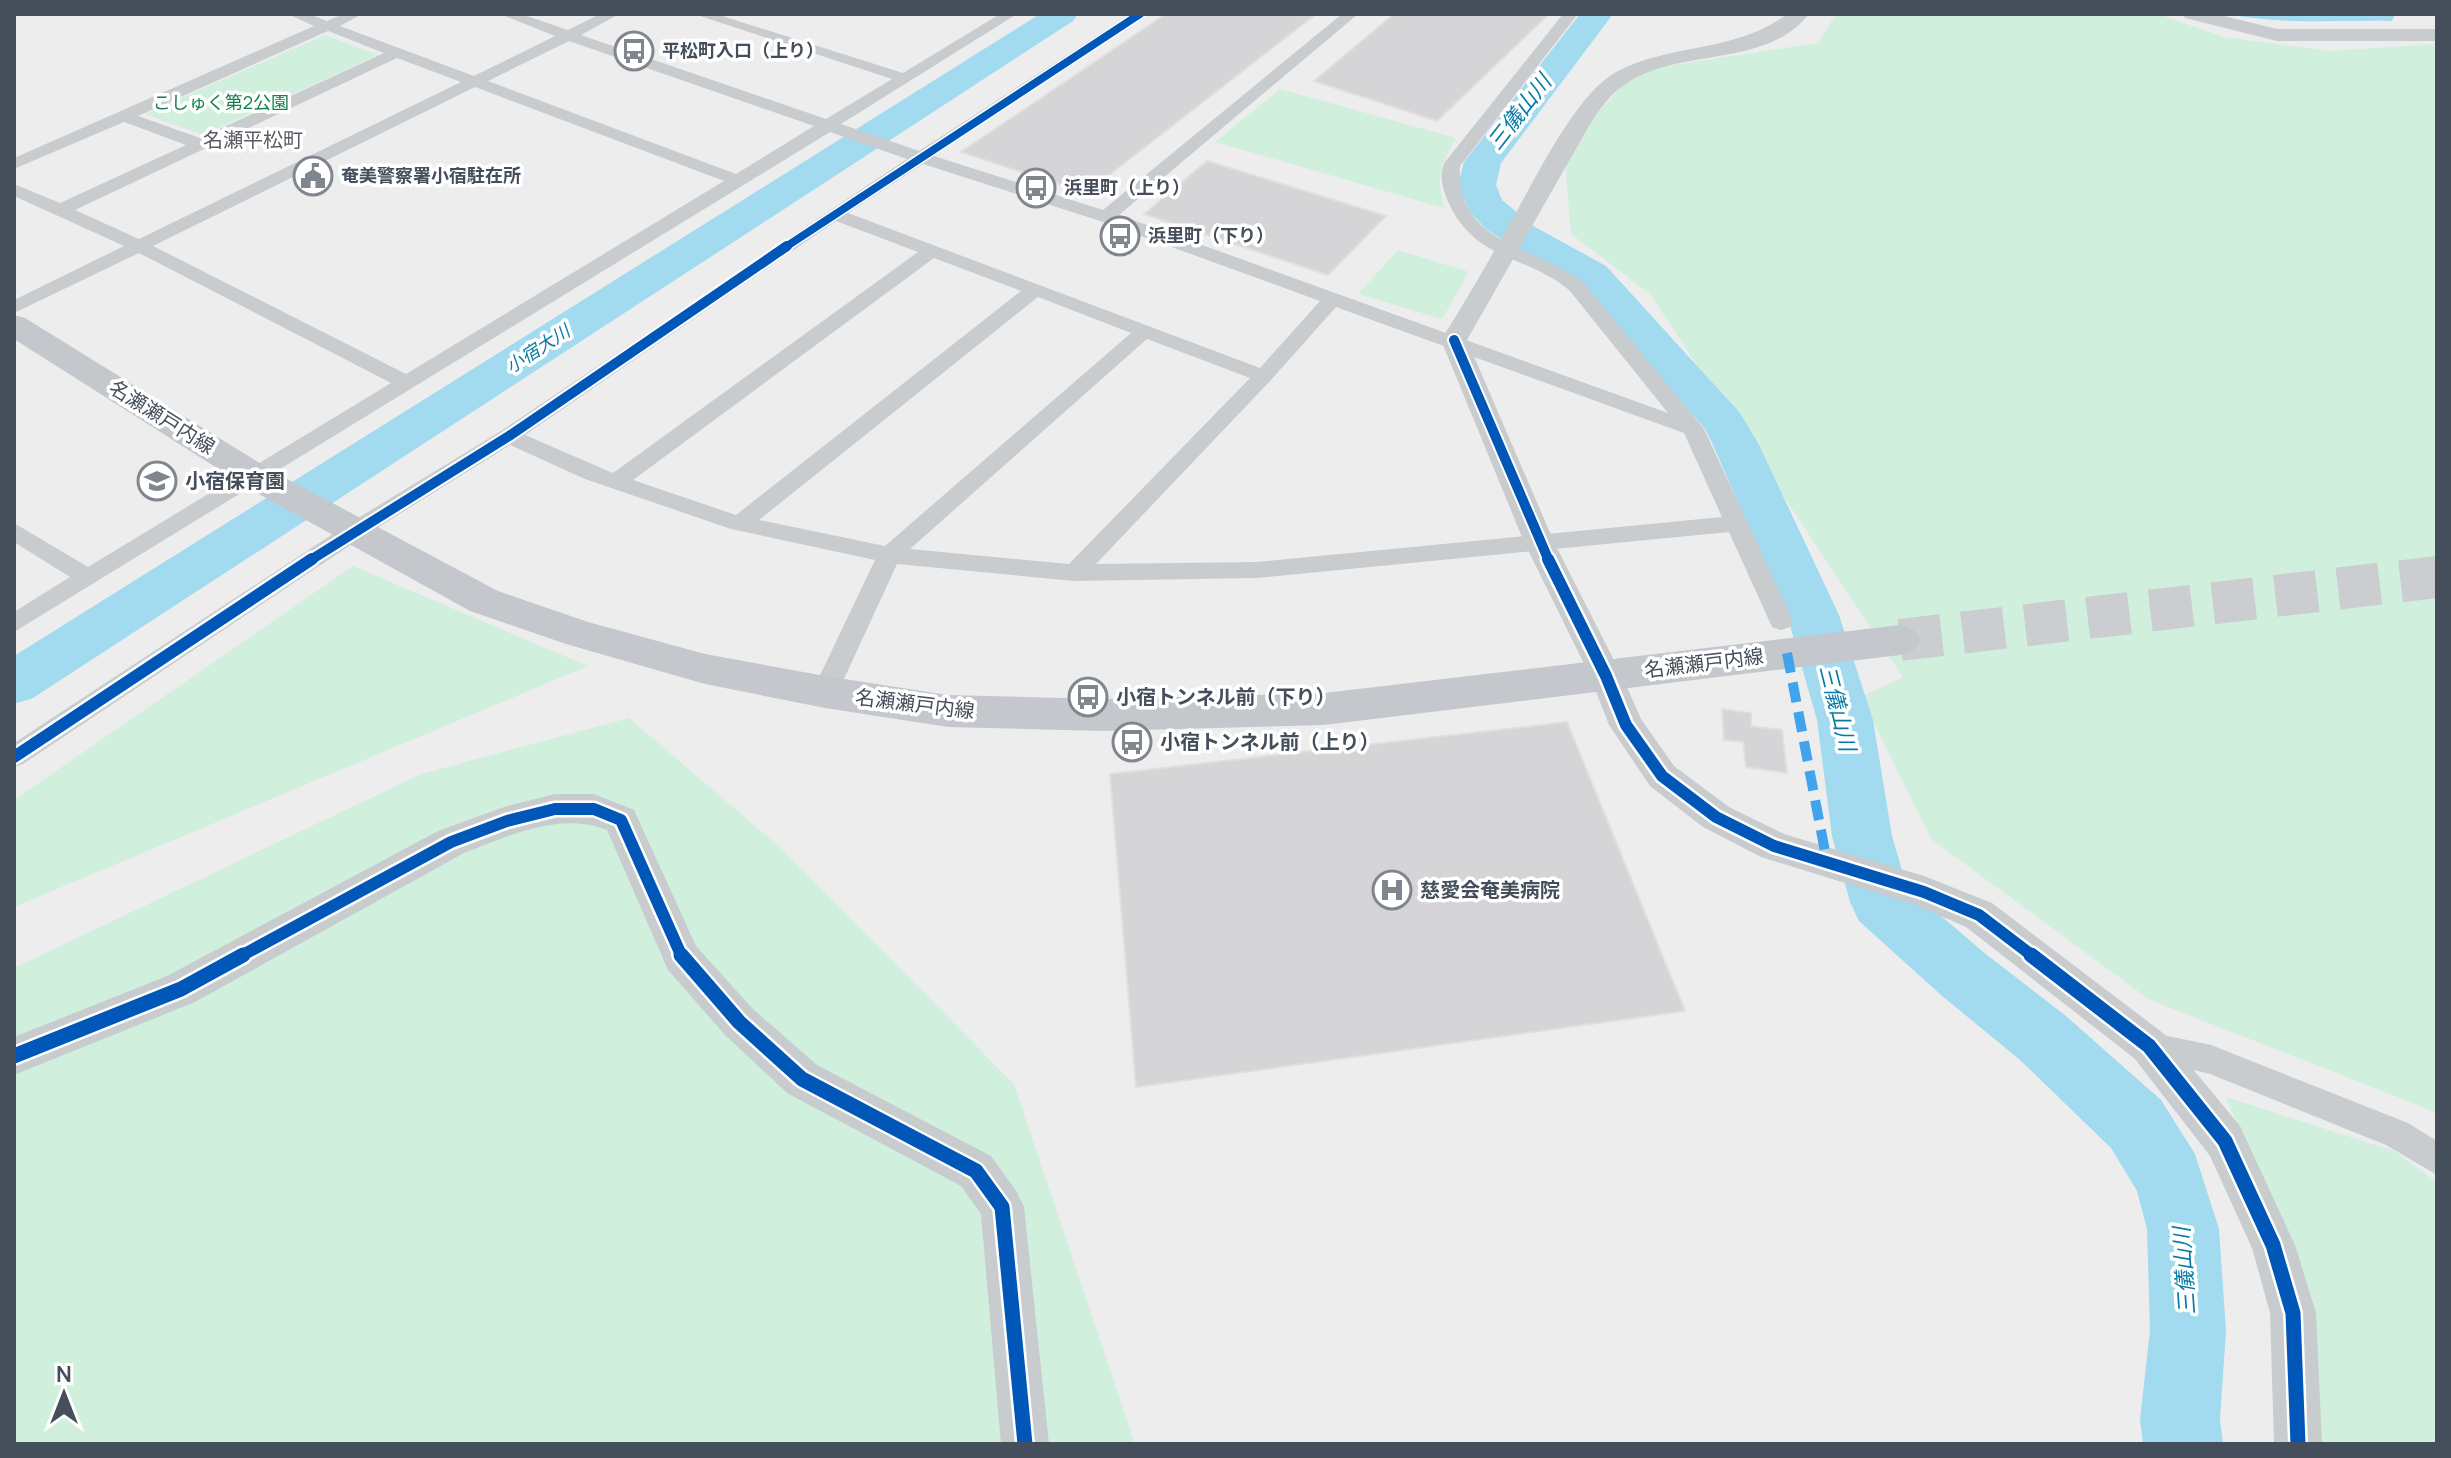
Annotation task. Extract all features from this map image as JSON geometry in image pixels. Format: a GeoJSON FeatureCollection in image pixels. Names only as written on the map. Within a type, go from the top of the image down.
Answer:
{"type":"FeatureCollection","features":[{"type":"Feature","properties":{"kind":"main road","name":"名瀬瀬戸内線"},"geometry":{"type":"LineString","coordinates":[[14,325],[259,478],[484,601],[580,634],[705,669],[825,692],[948,711],[1135,714],[1324,709],[1606,676],[1787,637],[1852,646],[1900,640]]}},
{"type":"Feature","properties":{"kind":"street"},"geometry":{"type":"LineString","coordinates":[[295,14],[740,181]]}},
{"type":"Feature","properties":{"kind":"street"},"geometry":{"type":"LineString","coordinates":[[14,164],[355,14]]}},
{"type":"Feature","properties":{"kind":"street"},"geometry":{"type":"LineString","coordinates":[[507,14],[916,156],[1106,217],[1454,340],[1693,429]]}},
{"type":"Feature","properties":{"kind":"street"},"geometry":{"type":"LineString","coordinates":[[14,307],[612,14]]}},
{"type":"Feature","properties":{"kind":"street"},"geometry":{"type":"LineString","coordinates":[[701,14],[904,78]]}},
{"type":"Feature","properties":{"kind":"street"},"geometry":{"type":"LineString","coordinates":[[14,623],[87,577],[259,478],[407,383],[832,126],[1010,14]]}},
{"type":"Feature","properties":{"kind":"street"},"geometry":{"type":"LineString","coordinates":[[14,757],[353,532],[509,436],[916,156],[1140,14]]}},
{"type":"Feature","properties":{"kind":"street"},"geometry":{"type":"LineString","coordinates":[[1106,217],[1351,14]]}},
{"type":"Feature","properties":{"kind":"street"},"geometry":{"type":"LineString","coordinates":[[1571,14],[1451,166],[1449,177],[1459,207],[1478,231],[1506,249],[1557,272],[1577,287],[1693,429],[1787,637]]}},
{"type":"Feature","properties":{"kind":"street"},"geometry":{"type":"LineString","coordinates":[[1454,340],[1576,130],[1619,79],[1645,67],[1756,40],[1774,33],[1799,14]]}},
{"type":"Feature","properties":{"kind":"street"},"geometry":{"type":"LineString","coordinates":[[2192,14],[2277,35],[2437,35]]}},
{"type":"Feature","properties":{"kind":"street"},"geometry":{"type":"LineString","coordinates":[[60,210],[395,53]]}},
{"type":"Feature","properties":{"kind":"street"},"geometry":{"type":"LineString","coordinates":[[125,116],[160,132],[201,144]]}},
{"type":"Feature","properties":{"kind":"street"},"geometry":{"type":"LineString","coordinates":[[14,189],[139,246],[407,383]]}},
{"type":"Feature","properties":{"kind":"street"},"geometry":{"type":"LineString","coordinates":[[834,214],[1264,376]]}},
{"type":"Feature","properties":{"kind":"street"},"geometry":{"type":"LineString","coordinates":[[615,482],[932,251]]}},
{"type":"Feature","properties":{"kind":"street"},"geometry":{"type":"LineString","coordinates":[[739,524],[1035,290]]}},
{"type":"Feature","properties":{"kind":"street"},"geometry":{"type":"LineString","coordinates":[[1074,573],[1264,376],[1333,298]]}},
{"type":"Feature","properties":{"kind":"street"},"geometry":{"type":"LineString","coordinates":[[825,692],[889,555],[1143,332]]}},
{"type":"Feature","properties":{"kind":"street"},"geometry":{"type":"LineString","coordinates":[[1454,340],[1539,542],[1606,676],[1626,725],[1662,776],[1716,817],[1774,846],[1924,892],[1979,915],[2149,1046],[2225,1141],[2273,1245],[2293,1313],[2298,1444]]}},
{"type":"Feature","properties":{"kind":"street"},"geometry":{"type":"LineString","coordinates":[[509,436],[615,482],[739,524],[889,555],[1074,573],[1257,570],[1738,523]]}},
{"type":"Feature","properties":{"kind":"street"},"geometry":{"type":"LineString","coordinates":[[14,531],[87,577]]}},
{"type":"Feature","properties":{"kind":"street"},"geometry":{"type":"LineString","coordinates":[[14,1056],[181,989],[451,842],[507,821],[555,809],[594,809],[621,820],[682,958],[739,1022],[802,1079],[976,1171],[1002,1207],[1025,1444]]}},
{"type":"Feature","properties":{"kind":"street"},"geometry":{"type":"LineString","coordinates":[[2149,1046],[2211,1060],[2397,1134],[2437,1159]]}},
{"type":"Feature","properties":{"kind":"green space"},"geometry":{"type":"Polygon","coordinates":[[[1836,14],[2158,14],[2224,37],[2330,51],[2437,44],[2437,1115],[2150,1000],[1931,839],[1861,697],[1903,677],[1650,294],[1571,234],[1564,151],[1635,71],[1818,43],[1836,14]]]}},
{"type":"Feature","properties":{"kind":"green space","name":"こしゅく第2公園"},"geometry":{"type":"Polygon","coordinates":[[[325,35],[378,55],[203,135],[145,114],[325,35]]]}},
{"type":"Feature","properties":{"kind":"green space"},"geometry":{"type":"Polygon","coordinates":[[[1280,89],[1456,138],[1441,172],[1444,208],[1215,142],[1280,89]]]}},
{"type":"Feature","properties":{"kind":"green space"},"geometry":{"type":"Polygon","coordinates":[[[1398,250],[1469,272],[1442,319],[1358,294],[1398,250]]]}},
{"type":"Feature","properties":{"kind":"green space"},"geometry":{"type":"Polygon","coordinates":[[[353,566],[588,666],[14,907],[14,800],[353,566]]]}},
{"type":"Feature","properties":{"kind":"green space"},"geometry":{"type":"Polygon","coordinates":[[[629,718],[783,850],[1014,1084],[1135,1444],[14,1444],[14,968],[421,774],[629,718]]]}},
{"type":"Feature","properties":{"kind":"green space"},"geometry":{"type":"Polygon","coordinates":[[[2226,1097],[2394,1151],[2437,1182],[2437,1444],[2317,1444],[2314,1312],[2226,1097]]]}},
{"type":"Feature","properties":{"kind":"water"},"geometry":{"type":"Polygon","coordinates":[[[2229,14],[2395,14],[2392,21],[2310,21],[2269,20],[2229,14]]]}},
{"type":"Feature","properties":{"kind":"building"},"geometry":{"type":"Polygon","coordinates":[[[1166,14],[1316,14],[1086,193],[961,152],[1166,14]]]}},
{"type":"Feature","properties":{"kind":"building"},"geometry":{"type":"Polygon","coordinates":[[[1394,14],[1549,14],[1437,121],[1314,81],[1394,14]]]}},
{"type":"Feature","properties":{"kind":"building"},"geometry":{"type":"Polygon","coordinates":[[[1207,161],[1386,216],[1328,275],[1144,214],[1207,161]]]}},
{"type":"Feature","properties":{"kind":"building"},"geometry":{"type":"Polygon","coordinates":[[[1722,709],[1751,713],[1751,726],[1782,730],[1787,773],[1746,767],[1743,742],[1724,740],[1722,709]]]}},
{"type":"Feature","properties":{"kind":"building"},"geometry":{"type":"Polygon","coordinates":[[[1567,722],[1685,1011],[1136,1087],[1110,774],[1567,722]]]}},
{"type":"Feature","properties":{"kind":"waterway","name":"小宿大川"},"geometry":{"type":"LineString","coordinates":[[14,683],[1062,14]]}},
{"type":"Feature","properties":{"kind":"waterway","name":"三儀山川"},"geometry":{"type":"LineString","coordinates":[[1597,14],[1483,162],[1477,185],[1484,204],[1521,235],[1592,275],[1724,423],[1813,615],[1845,720],[1862,836],[1881,902],[1964,975],[2043,1038],[2136,1124],[2170,1179],[2183,1229],[2188,1331],[2180,1419],[2183,1444]]}},
{"type":"Feature","properties":{"kind":"tunnel"},"geometry":{"type":"LineString","coordinates":[[1900,640],[2437,577]]}},
{"type":"Feature","properties":{"kind":"marked path"},"geometry":{"type":"LineString","coordinates":[[1787,653],[1827,862]]}},
{"type":"Feature","properties":{"kind":"cycle path"},"geometry":{"type":"LineString","coordinates":[[14,757],[353,532],[509,436],[834,214],[1140,14]]}},
{"type":"Feature","properties":{"kind":"cycle path"},"geometry":{"type":"LineString","coordinates":[[1454,340],[1539,542],[1606,676],[1626,725],[1662,776],[1716,817],[1774,846],[1924,892],[1979,915],[2149,1046],[2225,1141],[2273,1245],[2293,1313],[2298,1444]]}},
{"type":"Feature","properties":{"kind":"cycle path"},"geometry":{"type":"LineString","coordinates":[[14,1056],[181,989],[451,842],[507,821],[555,809],[594,809],[621,820],[682,958],[739,1022],[802,1079],[976,1171],[1002,1207],[1025,1444]]}},
{"type":"Feature","properties":{"kind":"place","name":"平松町入口（上り）"},"geometry":{"type":"Point","coordinates":[634,51]}},
{"type":"Feature","properties":{"kind":"place","name":"奄美警察署小宿駐在所"},"geometry":{"type":"Point","coordinates":[313,176]}},
{"type":"Feature","properties":{"kind":"place","name":"浜里町（上り）"},"geometry":{"type":"Point","coordinates":[1036,188]}},
{"type":"Feature","properties":{"kind":"place","name":"浜里町（下り）"},"geometry":{"type":"Point","coordinates":[1120,236]}},
{"type":"Feature","properties":{"kind":"place","name":"小宿保育園"},"geometry":{"type":"Point","coordinates":[157,481]}},
{"type":"Feature","properties":{"kind":"place","name":"小宿トンネル前（下り）"},"geometry":{"type":"Point","coordinates":[1088,697]}},
{"type":"Feature","properties":{"kind":"place","name":"小宿トンネル前（上り）"},"geometry":{"type":"Point","coordinates":[1132,742]}},
{"type":"Feature","properties":{"kind":"place","name":"慈愛会奄美病院"},"geometry":{"type":"Point","coordinates":[1392,890]}},
{"type":"Feature","properties":{"kind":"district","name":"名瀬平松町"},"geometry":{"type":"Point","coordinates":[253,140]}}]}
